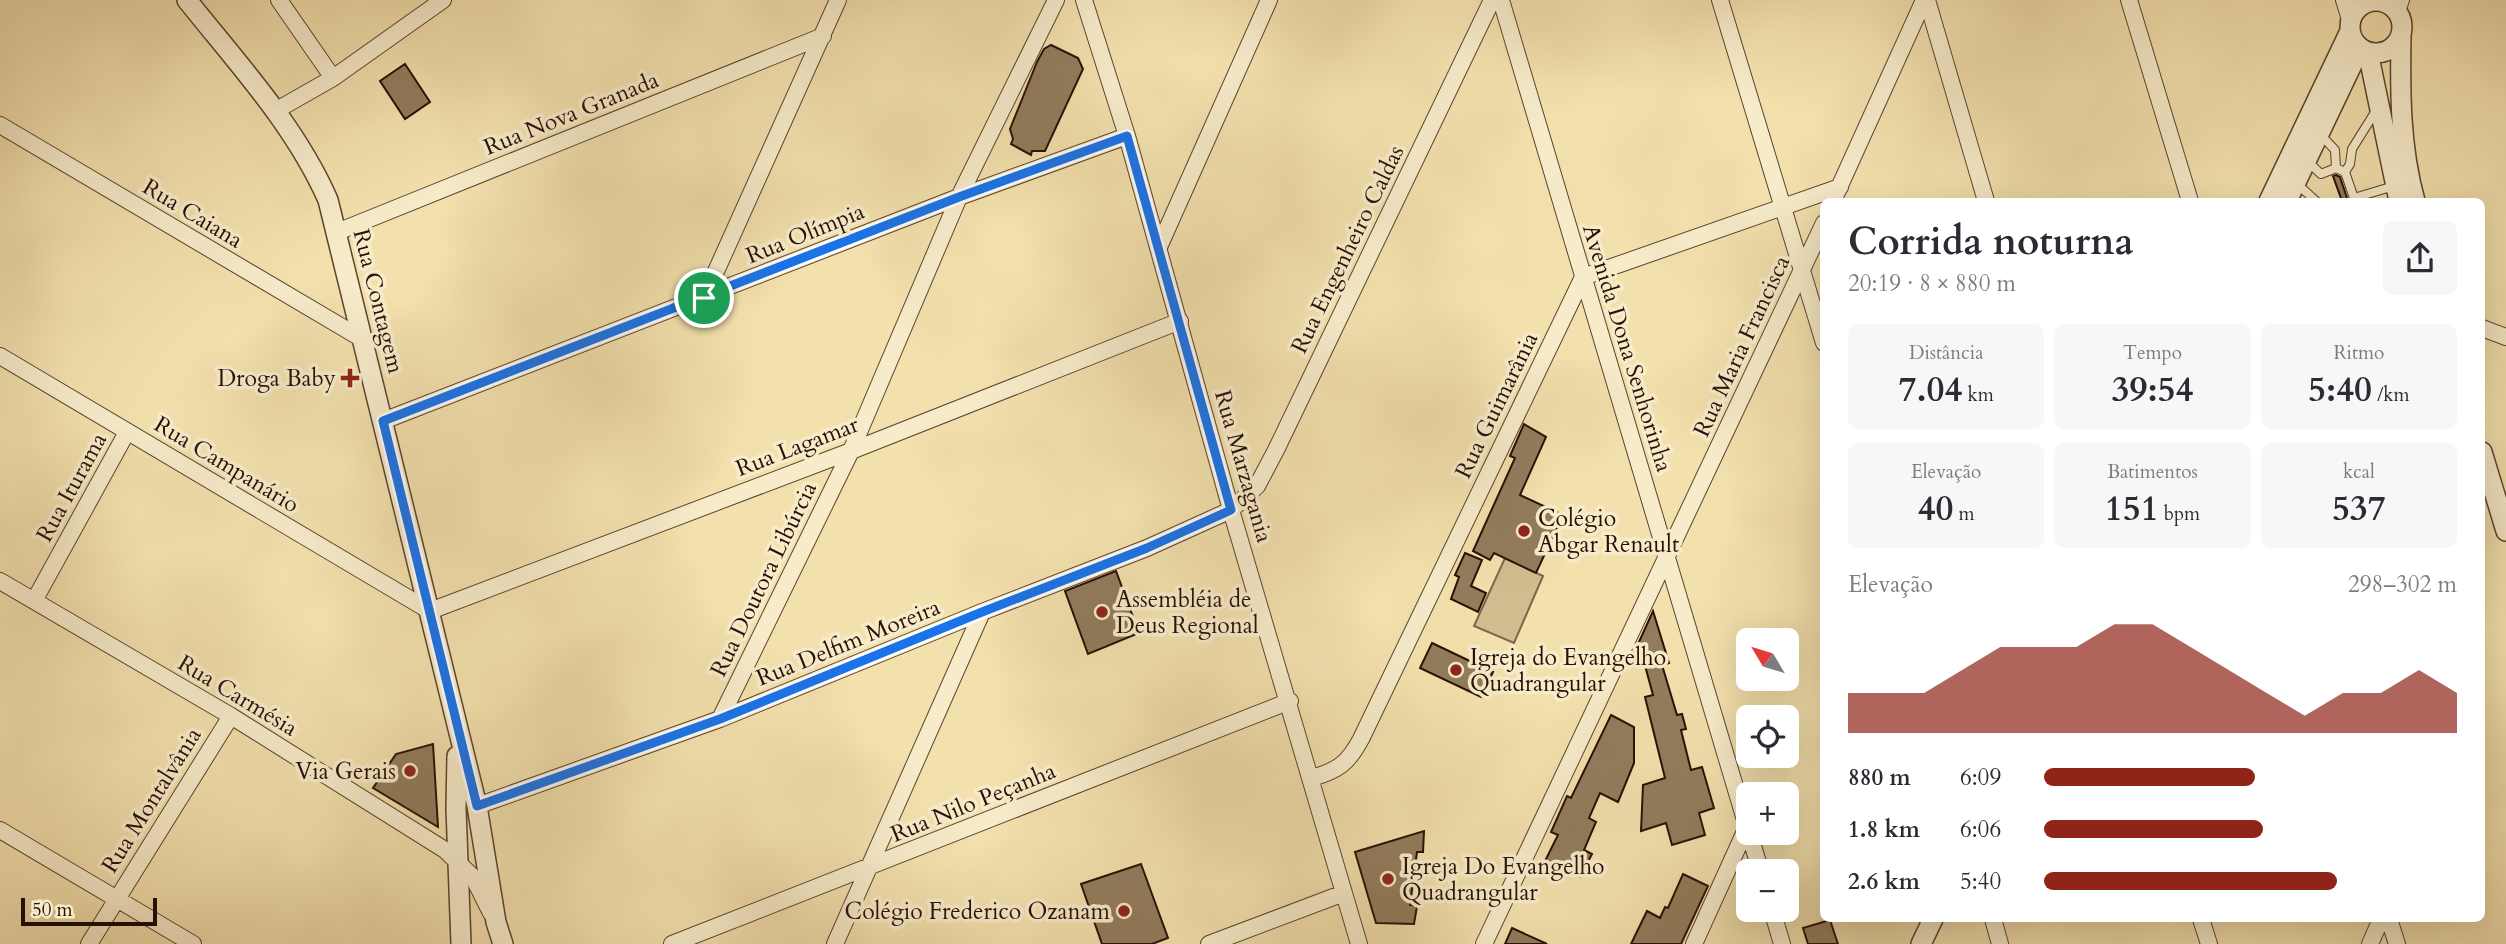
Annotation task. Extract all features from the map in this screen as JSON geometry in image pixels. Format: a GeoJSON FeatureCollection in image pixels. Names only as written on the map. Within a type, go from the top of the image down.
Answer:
{"type":"FeatureCollection","features":[{"type":"Feature","properties":{"kind":"street","name":"Rua Contagem"},"geometry":{"type":"LineString","coordinates":[[187,0],[275,111],[314,170],[328,200],[477,806],[496,922],[503,944]]}},
{"type":"Feature","properties":{"kind":"street"},"geometry":{"type":"LineString","coordinates":[[279,0],[333,78]]}},
{"type":"Feature","properties":{"kind":"street"},"geometry":{"type":"LineString","coordinates":[[275,111],[333,78],[443,0]]}},
{"type":"Feature","properties":{"kind":"street"},"geometry":{"type":"LineString","coordinates":[[704,298],[838,0]]}},
{"type":"Feature","properties":{"kind":"street","name":"Rua Doutora Libúrcia"},"geometry":{"type":"LineString","coordinates":[[720,719],[850,451],[959,197],[1056,0]]}},
{"type":"Feature","properties":{"kind":"street","name":"Rua Marzagania"},"geometry":{"type":"LineString","coordinates":[[1084,0],[1127,136],[1231,510],[1290,701],[1359,944]]}},
{"type":"Feature","properties":{"kind":"street"},"geometry":{"type":"LineString","coordinates":[[1159,247],[1269,0]]}},
{"type":"Feature","properties":{"kind":"street","name":"Rua Engenheiro Caldas"},"geometry":{"type":"LineString","coordinates":[[1231,510],[1257,486],[1276,450],[1492,0]]}},
{"type":"Feature","properties":{"kind":"street","name":"Avenida Dona Senhorinha"},"geometry":{"type":"LineString","coordinates":[[1501,0],[1736,790]]}},
{"type":"Feature","properties":{"kind":"street"},"geometry":{"type":"LineString","coordinates":[[1720,0],[1820,330]]}},
{"type":"Feature","properties":{"kind":"street"},"geometry":{"type":"LineString","coordinates":[[1837,194],[1925,0]]}},
{"type":"Feature","properties":{"kind":"street"},"geometry":{"type":"LineString","coordinates":[[1925,0],[1985,198]]}},
{"type":"Feature","properties":{"kind":"street"},"geometry":{"type":"LineString","coordinates":[[2129,0],[2189,198]]}},
{"type":"Feature","properties":{"kind":"street"},"geometry":{"type":"LineString","coordinates":[[2344,0],[2378,108],[2397,194]]}},
{"type":"Feature","properties":{"kind":"street"},"geometry":{"type":"LineString","coordinates":[[2292,192],[2357,38],[2353,15],[2366,1],[2399,6],[2403,27],[2400,100],[2403,142],[2413,198]]}},
{"type":"Feature","properties":{"kind":"street","name":"Rua Nova Granada"},"geometry":{"type":"LineString","coordinates":[[337,232],[823,36]]}},
{"type":"Feature","properties":{"kind":"street"},"geometry":{"type":"LineString","coordinates":[[2357,38],[2375,53],[2391,49],[2401,36]]}},
{"type":"Feature","properties":{"kind":"street"},"geometry":{"type":"LineString","coordinates":[[2271,198],[2357,38]]}},
{"type":"Feature","properties":{"kind":"street","name":"Rua Caiana"},"geometry":{"type":"LineString","coordinates":[[0,125],[364,340]]}},
{"type":"Feature","properties":{"kind":"street","name":"Rua Olímpia"},"geometry":{"type":"LineString","coordinates":[[383,421],[959,197],[1127,136]]}},
{"type":"Feature","properties":{"kind":"street"},"geometry":{"type":"LineString","coordinates":[[1584,277],[1783,207],[1820,198]]}},
{"type":"Feature","properties":{"kind":"street","name":"Rua Maria Francisca"},"geometry":{"type":"LineString","coordinates":[[1484,944],[1820,232]]}},
{"type":"Feature","properties":{"kind":"street","name":"Rua Guimarânia"},"geometry":{"type":"LineString","coordinates":[[1312,778],[1328,774],[1344,764],[1362,739],[1584,277]]}},
{"type":"Feature","properties":{"kind":"street","name":"Rua Lagamar"},"geometry":{"type":"LineString","coordinates":[[430,611],[850,451],[1180,321]]}},
{"type":"Feature","properties":{"kind":"street"},"geometry":{"type":"LineString","coordinates":[[2485,329],[2506,337]]}},
{"type":"Feature","properties":{"kind":"street","name":"Rua Campanário"},"geometry":{"type":"LineString","coordinates":[[0,356],[430,611]]}},
{"type":"Feature","properties":{"kind":"street","name":"Rua Iturama"},"geometry":{"type":"LineString","coordinates":[[34,600],[127,432]]}},
{"type":"Feature","properties":{"kind":"street"},"geometry":{"type":"LineString","coordinates":[[2485,461],[2505,521]]}},
{"type":"Feature","properties":{"kind":"street","name":"Rua Delfim Moreira"},"geometry":{"type":"LineString","coordinates":[[477,806],[720,719],[1147,548],[1231,510]]}},
{"type":"Feature","properties":{"kind":"street","name":"Rua Carmésia"},"geometry":{"type":"LineString","coordinates":[[0,581],[231,716],[445,850],[473,877],[496,922]]}},
{"type":"Feature","properties":{"kind":"street"},"geometry":{"type":"LineString","coordinates":[[835,944],[982,612]]}},
{"type":"Feature","properties":{"kind":"street","name":"Rua Nilo Peçanha"},"geometry":{"type":"LineString","coordinates":[[672,944],[1290,701]]}},
{"type":"Feature","properties":{"kind":"street","name":"Rua Montalvânia"},"geometry":{"type":"LineString","coordinates":[[89,944],[231,716]]}},
{"type":"Feature","properties":{"kind":"street","name":"Rua Contagem"},"geometry":{"type":"LineString","coordinates":[[458,734],[456,808],[461,944]]}},
{"type":"Feature","properties":{"kind":"street"},"geometry":{"type":"LineString","coordinates":[[0,830],[193,944]]}},
{"type":"Feature","properties":{"kind":"street"},"geometry":{"type":"LineString","coordinates":[[1694,944],[1741,845]]}},
{"type":"Feature","properties":{"kind":"street"},"geometry":{"type":"LineString","coordinates":[[1209,944],[1343,893]]}},
{"type":"Feature","properties":{"kind":"street"},"geometry":{"type":"LineString","coordinates":[[1776,922],[1782,944]]}},
{"type":"Feature","properties":{"kind":"street"},"geometry":{"type":"LineString","coordinates":[[1921,944],[1932,922]]}},
{"type":"Feature","properties":{"kind":"street"},"geometry":{"type":"LineString","coordinates":[[1935,944],[1946,922]]}},
{"type":"Feature","properties":{"kind":"street"},"geometry":{"type":"LineString","coordinates":[[1994,922],[2000,944]]}},
{"type":"Feature","properties":{"kind":"street"},"geometry":{"type":"LineString","coordinates":[[2202,922],[2209,944]]}},
{"type":"Feature","properties":{"kind":"street"},"geometry":{"type":"LineString","coordinates":[[2370,944],[2380,922]]}},
{"type":"Feature","properties":{"kind":"street"},"geometry":{"type":"LineString","coordinates":[[2390,922],[2397,944]]}},
{"type":"Feature","properties":{"kind":"lane"},"geometry":{"type":"LineString","coordinates":[[2345,172],[2350,164],[2352,149],[2378,108]]}},
{"type":"Feature","properties":{"kind":"lane"},"geometry":{"type":"LineString","coordinates":[[2319,133],[2335,150],[2336,168]]}},
{"type":"Feature","properties":{"kind":"lane"},"geometry":{"type":"LineString","coordinates":[[2307,161],[2321,174],[2336,168],[2345,172],[2353,198]]}},
{"type":"Feature","properties":{"kind":"lane"},"geometry":{"type":"LineString","coordinates":[[2368,198],[2397,194]]}},
{"type":"Feature","properties":{"kind":"shaded area"},"geometry":{"type":"Polygon","coordinates":[[[1505,558],[1543,576],[1514,643],[1474,626],[1505,558]]]}},
{"type":"Feature","properties":{"kind":"building"},"geometry":{"type":"Polygon","coordinates":[[[1051,45],[1078,58],[1083,69],[1045,151],[1032,151],[1031,155],[1011,144],[1013,139],[1010,129],[1037,62],[1044,49],[1051,45]]]}},
{"type":"Feature","properties":{"kind":"building"},"geometry":{"type":"Polygon","coordinates":[[[405,64],[430,102],[405,119],[380,81],[405,64]]]}},
{"type":"Feature","properties":{"kind":"building"},"geometry":{"type":"Polygon","coordinates":[[[2333,176],[2340,177],[2347,198],[2341,198],[2333,176]]]}},
{"type":"Feature","properties":{"kind":"building"},"geometry":{"type":"Polygon","coordinates":[[[1524,424],[1546,437],[1520,495],[1563,515],[1536,573],[1494,553],[1490,560],[1473,551],[1515,458],[1510,456],[1524,424]]]}},
{"type":"Feature","properties":{"kind":"building"},"geometry":{"type":"Polygon","coordinates":[[[1465,553],[1482,560],[1471,586],[1486,593],[1478,612],[1451,599],[1459,577],[1455,575],[1465,553]]]}},
{"type":"Feature","properties":{"kind":"building","name":"Assembléia de Deus Regional"},"geometry":{"type":"Polygon","coordinates":[[[1116,571],[1139,633],[1088,654],[1065,591],[1116,571]]]}},
{"type":"Feature","properties":{"kind":"building"},"geometry":{"type":"Polygon","coordinates":[[[1653,611],[1669,663],[1662,665],[1677,715],[1682,714],[1686,729],[1681,730],[1691,770],[1702,767],[1714,808],[1699,813],[1705,835],[1672,845],[1666,823],[1641,831],[1643,785],[1665,778],[1645,697],[1653,695],[1644,662],[1628,666],[1653,611]]]}},
{"type":"Feature","properties":{"kind":"building","name":"Igreja do Evangelho Quadrangular"},"geometry":{"type":"Polygon","coordinates":[[[1432,643],[1493,672],[1481,697],[1420,668],[1432,643]]]}},
{"type":"Feature","properties":{"kind":"building"},"geometry":{"type":"Polygon","coordinates":[[[1611,715],[1634,727],[1634,763],[1618,802],[1600,793],[1589,818],[1596,822],[1584,850],[1592,854],[1580,877],[1571,872],[1569,876],[1544,863],[1558,835],[1551,832],[1567,796],[1571,798],[1611,715]]]}},
{"type":"Feature","properties":{"kind":"building","name":"Via Gerais"},"geometry":{"type":"Polygon","coordinates":[[[433,744],[438,827],[373,788],[396,754],[433,744]]]}},
{"type":"Feature","properties":{"kind":"building","name":"Igreja Do Evangelho Quadrangular"},"geometry":{"type":"Polygon","coordinates":[[[1424,831],[1423,852],[1417,852],[1410,905],[1417,906],[1414,924],[1376,923],[1355,852],[1424,831]]]}},
{"type":"Feature","properties":{"kind":"building","name":"Colégio Frederico Ozanam"},"geometry":{"type":"Polygon","coordinates":[[[1141,864],[1168,938],[1152,944],[1102,944],[1081,884],[1141,864]]]}},
{"type":"Feature","properties":{"kind":"building"},"geometry":{"type":"Polygon","coordinates":[[[1683,874],[1708,886],[1681,944],[1631,944],[1647,911],[1660,918],[1665,907],[1668,908],[1683,874]]]}},
{"type":"Feature","properties":{"kind":"building"},"geometry":{"type":"Polygon","coordinates":[[[1831,922],[1838,944],[1808,944],[1803,928],[1831,922]]]}},
{"type":"Feature","properties":{"kind":"building"},"geometry":{"type":"Polygon","coordinates":[[[1512,928],[1547,944],[1505,944],[1512,928]]]}},
{"type":"Feature","properties":{"kind":"place","name":"Droga Baby"},"geometry":{"type":"Point","coordinates":[350,378]}},
{"type":"Feature","properties":{"kind":"place","name":"Colégio Abgar Renault"},"geometry":{"type":"Point","coordinates":[1524,531]}},
{"type":"Feature","properties":{"kind":"place","name":"Assembléia de Deus Regional"},"geometry":{"type":"Point","coordinates":[1102,612]}},
{"type":"Feature","properties":{"kind":"place","name":"Igreja do Evangelho Quadrangular"},"geometry":{"type":"Point","coordinates":[1456,670]}},
{"type":"Feature","properties":{"kind":"place","name":"Via Gerais"},"geometry":{"type":"Point","coordinates":[410,771]}},
{"type":"Feature","properties":{"kind":"place","name":"Igreja Do Evangelho Quadrangular"},"geometry":{"type":"Point","coordinates":[1388,879]}},
{"type":"Feature","properties":{"kind":"place","name":"Colégio Frederico Ozanam"},"geometry":{"type":"Point","coordinates":[1124,911]}},
{"type":"Feature","properties":{"kind":"route"},"geometry":{"type":"LineString","coordinates":[[1127,136],[1231,510],[1147,548],[720,719],[477,806],[383,421],[704,298],[959,197],[1127,136]]}}]}
